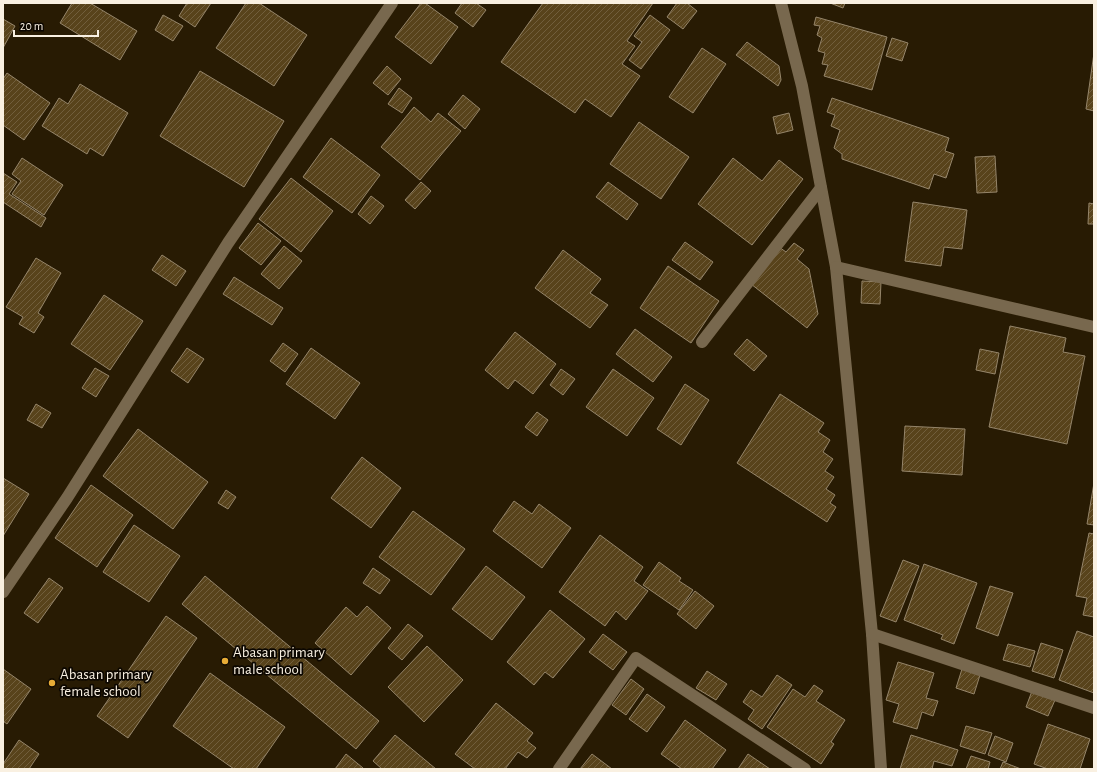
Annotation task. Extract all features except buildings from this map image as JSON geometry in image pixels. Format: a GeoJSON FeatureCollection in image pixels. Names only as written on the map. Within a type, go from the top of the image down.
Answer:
{"type":"FeatureCollection","features":[{"type":"Feature","properties":{"kind":"street"},"geometry":{"type":"LineString","coordinates":[[3,592],[67,498],[228,243],[392,3]]}},
{"type":"Feature","properties":{"kind":"street"},"geometry":{"type":"LineString","coordinates":[[781,3],[802,86],[836,267],[872,634],[881,769]]}},
{"type":"Feature","properties":{"kind":"street"},"geometry":{"type":"LineString","coordinates":[[702,342],[821,188]]}},
{"type":"Feature","properties":{"kind":"street"},"geometry":{"type":"LineString","coordinates":[[836,267],[1094,327]]}},
{"type":"Feature","properties":{"kind":"street"},"geometry":{"type":"LineString","coordinates":[[872,634],[1094,708]]}},
{"type":"Feature","properties":{"kind":"street"},"geometry":{"type":"LineString","coordinates":[[559,769],[636,658],[805,769]]}},
{"type":"Feature","properties":{"kind":"place","name":"Abasan primary male school"},"geometry":{"type":"Point","coordinates":[225,661]}},
{"type":"Feature","properties":{"kind":"place","name":"Abasan primary female school"},"geometry":{"type":"Point","coordinates":[52,683]}}]}
